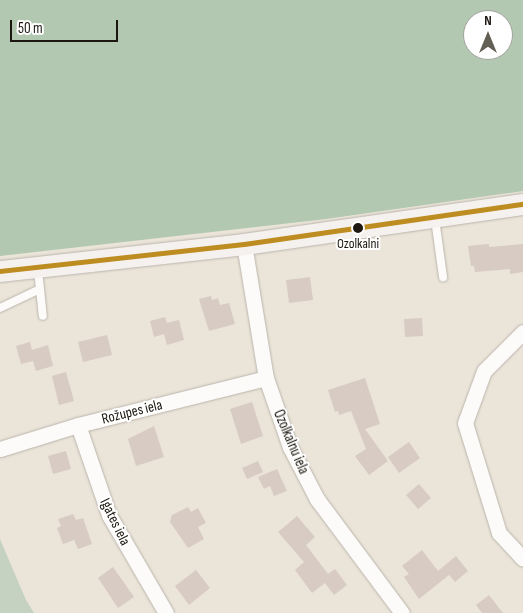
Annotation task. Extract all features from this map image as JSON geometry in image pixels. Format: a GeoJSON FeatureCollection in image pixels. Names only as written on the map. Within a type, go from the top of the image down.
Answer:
{"type":"FeatureCollection","features":[{"type":"Feature","properties":{"kind":"main road"},"geometry":{"type":"LineString","coordinates":[[0,271],[244,244],[523,204]]}},
{"type":"Feature","properties":{"kind":"street","name":"Ozolkalnu iela"},"geometry":{"type":"LineString","coordinates":[[244,244],[266,378],[290,447],[317,499],[401,613]]}},
{"type":"Feature","properties":{"kind":"street"},"geometry":{"type":"LineString","coordinates":[[523,332],[484,371],[465,423],[499,533],[523,559]]}},
{"type":"Feature","properties":{"kind":"street","name":"Rožupes iela"},"geometry":{"type":"LineString","coordinates":[[0,449],[78,426],[266,378]]}},
{"type":"Feature","properties":{"kind":"street","name":"Igates iela"},"geometry":{"type":"LineString","coordinates":[[78,426],[109,515],[166,613]]}},
{"type":"Feature","properties":{"kind":"lane"},"geometry":{"type":"LineString","coordinates":[[434,216],[443,277]]}},
{"type":"Feature","properties":{"kind":"lane"},"geometry":{"type":"LineString","coordinates":[[37,267],[43,316]]}},
{"type":"Feature","properties":{"kind":"lane"},"geometry":{"type":"LineString","coordinates":[[0,308],[40,289]]}},
{"type":"Feature","properties":{"kind":"green space"},"geometry":{"type":"Polygon","coordinates":[[[0,0],[523,0],[523,191],[326,219],[0,256],[0,0]]]}},
{"type":"Feature","properties":{"kind":"green space"},"geometry":{"type":"Polygon","coordinates":[[[0,539],[26,600],[34,613],[0,613],[0,539]]]}},
{"type":"Feature","properties":{"kind":"building"},"geometry":{"type":"Polygon","coordinates":[[[489,244],[489,247],[523,244],[523,272],[510,274],[510,269],[475,272],[474,266],[471,266],[468,246],[489,244]]]}},
{"type":"Feature","properties":{"kind":"building"},"geometry":{"type":"Polygon","coordinates":[[[310,277],[313,300],[289,303],[286,280],[310,277]]]}},
{"type":"Feature","properties":{"kind":"building"},"geometry":{"type":"Polygon","coordinates":[[[211,296],[212,300],[218,298],[220,305],[229,303],[235,324],[209,331],[199,299],[211,296]]]}},
{"type":"Feature","properties":{"kind":"building"},"geometry":{"type":"Polygon","coordinates":[[[165,317],[167,323],[179,320],[184,340],[167,345],[164,334],[154,337],[150,321],[165,317]]]}},
{"type":"Feature","properties":{"kind":"building"},"geometry":{"type":"Polygon","coordinates":[[[422,318],[423,336],[405,337],[404,319],[422,318]]]}},
{"type":"Feature","properties":{"kind":"building"},"geometry":{"type":"Polygon","coordinates":[[[107,335],[112,355],[83,362],[78,342],[107,335]]]}},
{"type":"Feature","properties":{"kind":"building"},"geometry":{"type":"Polygon","coordinates":[[[30,342],[32,350],[48,345],[53,366],[36,371],[33,361],[21,364],[16,346],[30,342]]]}},
{"type":"Feature","properties":{"kind":"building"},"geometry":{"type":"Polygon","coordinates":[[[66,372],[74,401],[59,405],[52,376],[66,372]]]}},
{"type":"Feature","properties":{"kind":"building"},"geometry":{"type":"Polygon","coordinates":[[[365,378],[380,424],[365,429],[388,461],[369,475],[355,456],[366,449],[351,411],[339,415],[338,411],[335,412],[328,390],[365,378]]]}},
{"type":"Feature","properties":{"kind":"building"},"geometry":{"type":"Polygon","coordinates":[[[252,402],[263,436],[241,444],[230,409],[252,402]]]}},
{"type":"Feature","properties":{"kind":"building"},"geometry":{"type":"Polygon","coordinates":[[[154,426],[164,457],[136,466],[128,439],[154,426]]]}},
{"type":"Feature","properties":{"kind":"building"},"geometry":{"type":"Polygon","coordinates":[[[409,442],[420,458],[399,473],[388,457],[409,442]]]}},
{"type":"Feature","properties":{"kind":"building"},"geometry":{"type":"Polygon","coordinates":[[[66,451],[71,469],[53,474],[48,456],[66,451]]]}},
{"type":"Feature","properties":{"kind":"building"},"geometry":{"type":"Polygon","coordinates":[[[258,461],[263,472],[247,479],[242,468],[258,461]]]}},
{"type":"Feature","properties":{"kind":"building"},"geometry":{"type":"Polygon","coordinates":[[[277,469],[287,491],[274,496],[270,486],[264,489],[258,477],[277,469]]]}},
{"type":"Feature","properties":{"kind":"building"},"geometry":{"type":"Polygon","coordinates":[[[419,484],[431,498],[418,509],[406,495],[419,484]]]}},
{"type":"Feature","properties":{"kind":"building"},"geometry":{"type":"Polygon","coordinates":[[[188,507],[191,512],[198,508],[206,523],[198,527],[204,539],[188,548],[170,522],[172,515],[188,507]]]}},
{"type":"Feature","properties":{"kind":"building"},"geometry":{"type":"Polygon","coordinates":[[[73,514],[76,520],[83,518],[92,544],[78,549],[74,540],[63,544],[57,528],[61,526],[58,519],[73,514]]]}},
{"type":"Feature","properties":{"kind":"building"},"geometry":{"type":"Polygon","coordinates":[[[297,516],[315,537],[306,545],[328,574],[335,569],[347,585],[334,595],[325,583],[312,593],[295,570],[304,562],[278,532],[297,516]]]}},
{"type":"Feature","properties":{"kind":"building"},"geometry":{"type":"Polygon","coordinates":[[[422,550],[438,571],[456,556],[468,571],[455,582],[449,575],[419,599],[404,577],[409,574],[402,566],[422,550]]]}},
{"type":"Feature","properties":{"kind":"building"},"geometry":{"type":"Polygon","coordinates":[[[113,567],[134,597],[118,608],[98,578],[113,567]]]}},
{"type":"Feature","properties":{"kind":"building"},"geometry":{"type":"Polygon","coordinates":[[[196,570],[210,588],[189,605],[175,586],[196,570]]]}},
{"type":"Feature","properties":{"kind":"building"},"geometry":{"type":"Polygon","coordinates":[[[489,595],[503,613],[482,613],[476,605],[489,595]]]}},
{"type":"Feature","properties":{"kind":"transit line"},"geometry":{"type":"LineString","coordinates":[[0,271],[244,244],[523,204]]}},
{"type":"Feature","properties":{"kind":"place","name":"Ozolkalni"},"geometry":{"type":"Point","coordinates":[358,228]}}]}
